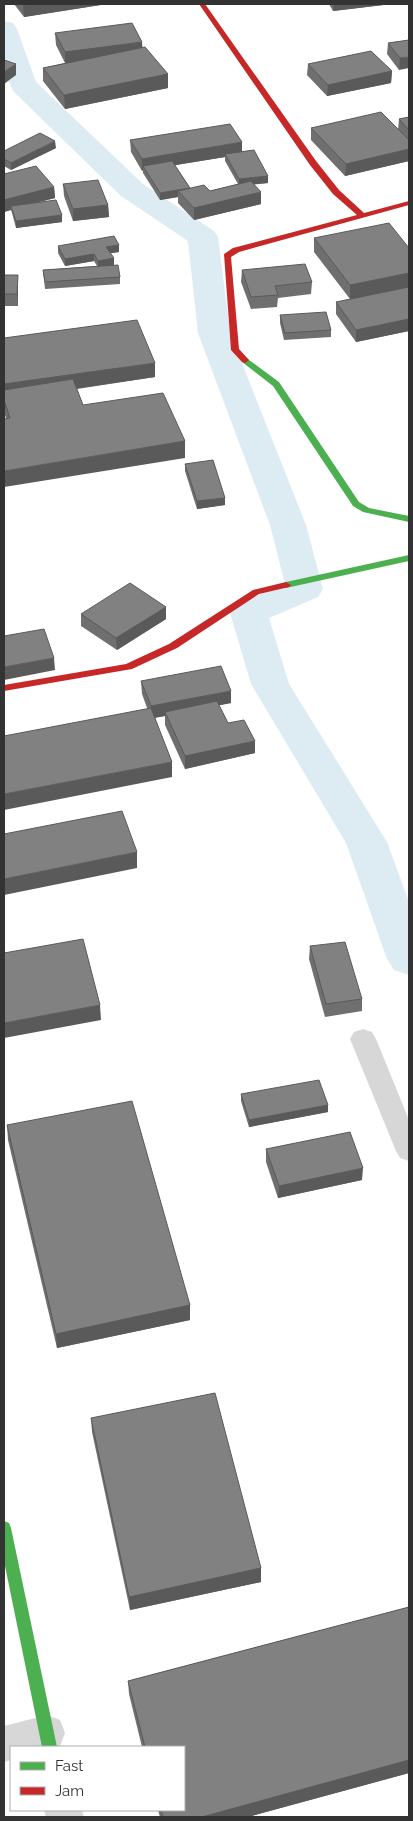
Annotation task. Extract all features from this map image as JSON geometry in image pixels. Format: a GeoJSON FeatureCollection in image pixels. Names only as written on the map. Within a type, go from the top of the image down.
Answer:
{"type":"FeatureCollection","features":[{"type":"Feature","properties":{"kind":"street"},"geometry":{"type":"LineString","coordinates":[[202,4],[313,163],[336,192],[362,215]]}},
{"type":"Feature","properties":{"kind":"street"},"geometry":{"type":"LineString","coordinates":[[409,203],[232,252],[227,256],[232,335],[235,350],[252,367],[276,384],[356,504],[366,510],[409,519]]}},
{"type":"Feature","properties":{"kind":"street"},"geometry":{"type":"LineString","coordinates":[[4,688],[128,667],[173,646],[256,592],[380,566],[409,558]]}},
{"type":"Feature","properties":{"kind":"street"},"geometry":{"type":"LineString","coordinates":[[4,1528],[49,1740],[4,1744]]}},
{"type":"Feature","properties":{"kind":"lane"},"geometry":{"type":"LineString","coordinates":[[363,1039],[409,1151]]}},
{"type":"Feature","properties":{"kind":"building"},"geometry":{"type":"Polygon","coordinates":[[[21,4],[38,4],[23,6],[21,4]]]}},
{"type":"Feature","properties":{"kind":"building"},"geometry":{"type":"Polygon","coordinates":[[[132,23],[142,42],[65,52],[55,33],[132,23]]]}},
{"type":"Feature","properties":{"kind":"building"},"geometry":{"type":"Polygon","coordinates":[[[409,40],[409,57],[400,58],[388,43],[409,40]]]}},
{"type":"Feature","properties":{"kind":"building"},"geometry":{"type":"Polygon","coordinates":[[[145,47],[168,74],[64,95],[43,68],[145,47]]]}},
{"type":"Feature","properties":{"kind":"building"},"geometry":{"type":"Polygon","coordinates":[[[371,51],[392,71],[328,85],[308,64],[371,51]]]}},
{"type":"Feature","properties":{"kind":"building"},"geometry":{"type":"Polygon","coordinates":[[[4,60],[16,64],[4,72],[4,60]]]}},
{"type":"Feature","properties":{"kind":"building"},"geometry":{"type":"Polygon","coordinates":[[[381,112],[409,140],[409,149],[346,164],[311,128],[381,112]]]}},
{"type":"Feature","properties":{"kind":"building"},"geometry":{"type":"Polygon","coordinates":[[[409,117],[409,130],[399,119],[409,117]]]}},
{"type":"Feature","properties":{"kind":"building"},"geometry":{"type":"Polygon","coordinates":[[[230,124],[242,142],[142,159],[130,140],[230,124]]]}},
{"type":"Feature","properties":{"kind":"building"},"geometry":{"type":"Polygon","coordinates":[[[40,133],[55,141],[11,163],[4,159],[4,151],[40,133]]]}},
{"type":"Feature","properties":{"kind":"building"},"geometry":{"type":"Polygon","coordinates":[[[254,150],[268,176],[239,179],[225,154],[254,150]]]}},
{"type":"Feature","properties":{"kind":"building"},"geometry":{"type":"Polygon","coordinates":[[[172,161],[190,188],[160,193],[143,166],[172,161]]]}},
{"type":"Feature","properties":{"kind":"building"},"geometry":{"type":"Polygon","coordinates":[[[36,166],[54,187],[4,200],[4,174],[36,166]]]}},
{"type":"Feature","properties":{"kind":"building"},"geometry":{"type":"Polygon","coordinates":[[[98,180],[108,205],[73,209],[63,184],[98,180]]]}},
{"type":"Feature","properties":{"kind":"building"},"geometry":{"type":"Polygon","coordinates":[[[251,181],[261,192],[194,208],[178,191],[204,185],[210,191],[251,181]]]}},
{"type":"Feature","properties":{"kind":"building"},"geometry":{"type":"Polygon","coordinates":[[[56,200],[62,215],[16,221],[11,206],[56,200]]]}},
{"type":"Feature","properties":{"kind":"building"},"geometry":{"type":"Polygon","coordinates":[[[389,223],[409,248],[409,273],[350,285],[314,238],[389,223]]]}},
{"type":"Feature","properties":{"kind":"building"},"geometry":{"type":"Polygon","coordinates":[[[114,236],[119,245],[106,247],[114,258],[98,261],[94,254],[65,259],[58,246],[114,236]]]}},
{"type":"Feature","properties":{"kind":"building"},"geometry":{"type":"Polygon","coordinates":[[[305,264],[312,282],[275,286],[278,295],[251,297],[242,270],[305,264]]]}},
{"type":"Feature","properties":{"kind":"building"},"geometry":{"type":"Polygon","coordinates":[[[118,265],[120,277],[45,282],[43,270],[118,265]]]}},
{"type":"Feature","properties":{"kind":"building"},"geometry":{"type":"Polygon","coordinates":[[[4,275],[18,275],[17,294],[4,294],[4,275]]]}},
{"type":"Feature","properties":{"kind":"building"},"geometry":{"type":"Polygon","coordinates":[[[409,287],[409,319],[356,330],[336,302],[409,287]]]}},
{"type":"Feature","properties":{"kind":"building"},"geometry":{"type":"Polygon","coordinates":[[[326,312],[331,330],[285,333],[280,315],[326,312]]]}},
{"type":"Feature","properties":{"kind":"building"},"geometry":{"type":"Polygon","coordinates":[[[137,320],[155,363],[4,384],[4,338],[137,320]]]}},
{"type":"Feature","properties":{"kind":"building"},"geometry":{"type":"Polygon","coordinates":[[[73,379],[83,405],[163,393],[185,441],[4,471],[4,419],[10,418],[4,400],[4,390],[73,379]]]}},
{"type":"Feature","properties":{"kind":"building"},"geometry":{"type":"Polygon","coordinates":[[[213,460],[225,498],[197,501],[185,464],[213,460]]]}},
{"type":"Feature","properties":{"kind":"building"},"geometry":{"type":"Polygon","coordinates":[[[130,583],[166,607],[116,638],[81,614],[130,583]]]}},
{"type":"Feature","properties":{"kind":"building"},"geometry":{"type":"Polygon","coordinates":[[[44,629],[54,658],[4,667],[4,636],[44,629]]]}},
{"type":"Feature","properties":{"kind":"building"},"geometry":{"type":"Polygon","coordinates":[[[221,666],[231,691],[151,706],[141,681],[221,666]]]}},
{"type":"Feature","properties":{"kind":"building"},"geometry":{"type":"Polygon","coordinates":[[[217,701],[228,723],[244,720],[255,741],[185,756],[165,712],[217,701]]]}},
{"type":"Feature","properties":{"kind":"building"},"geometry":{"type":"Polygon","coordinates":[[[151,708],[172,762],[4,794],[4,736],[151,708]]]}},
{"type":"Feature","properties":{"kind":"building"},"geometry":{"type":"Polygon","coordinates":[[[122,811],[137,852],[4,879],[4,834],[122,811]]]}},
{"type":"Feature","properties":{"kind":"building"},"geometry":{"type":"Polygon","coordinates":[[[83,939],[100,1005],[4,1023],[4,953],[83,939]]]}},
{"type":"Feature","properties":{"kind":"building"},"geometry":{"type":"Polygon","coordinates":[[[345,942],[362,999],[326,1004],[310,946],[345,942]]]}},
{"type":"Feature","properties":{"kind":"building"},"geometry":{"type":"Polygon","coordinates":[[[319,1080],[328,1105],[249,1120],[241,1094],[319,1080]]]}},
{"type":"Feature","properties":{"kind":"building"},"geometry":{"type":"Polygon","coordinates":[[[132,1101],[190,1305],[56,1334],[7,1125],[132,1101]]]}},
{"type":"Feature","properties":{"kind":"building"},"geometry":{"type":"Polygon","coordinates":[[[350,1132],[363,1168],[279,1186],[266,1149],[350,1132]]]}},
{"type":"Feature","properties":{"kind":"building"},"geometry":{"type":"Polygon","coordinates":[[[215,1393],[261,1568],[129,1597],[91,1418],[215,1393]]]}},
{"type":"Feature","properties":{"kind":"building"},"geometry":{"type":"Polygon","coordinates":[[[409,1607],[409,1760],[202,1817],[163,1817],[161,1811],[185,1811],[185,1746],[145,1746],[128,1681],[409,1607]]]}},
{"type":"Feature","properties":{"kind":"waterway"},"geometry":{"type":"LineString","coordinates":[[4,29],[23,85],[132,190],[203,237],[214,333],[288,525],[305,589],[249,613],[270,684],[366,842],[409,959]]}},
{"type":"Feature","properties":{"kind":"traffic: fast"},"geometry":{"type":"LineString","coordinates":[[245,360],[276,384],[356,504],[366,510],[409,519]]}},
{"type":"Feature","properties":{"kind":"traffic: fast"},"geometry":{"type":"LineString","coordinates":[[286,585],[409,558]]}},
{"type":"Feature","properties":{"kind":"traffic: fast"},"geometry":{"type":"LineString","coordinates":[[4,1528],[50,1746]]}},
{"type":"Feature","properties":{"kind":"traffic: jam"},"geometry":{"type":"LineString","coordinates":[[202,4],[313,163],[336,192],[362,215]]}},
{"type":"Feature","properties":{"kind":"traffic: jam"},"geometry":{"type":"LineString","coordinates":[[245,360],[235,350],[227,256],[236,250],[409,203]]}},
{"type":"Feature","properties":{"kind":"traffic: jam"},"geometry":{"type":"LineString","coordinates":[[4,688],[128,667],[173,646],[256,592],[286,585]]}}]}
